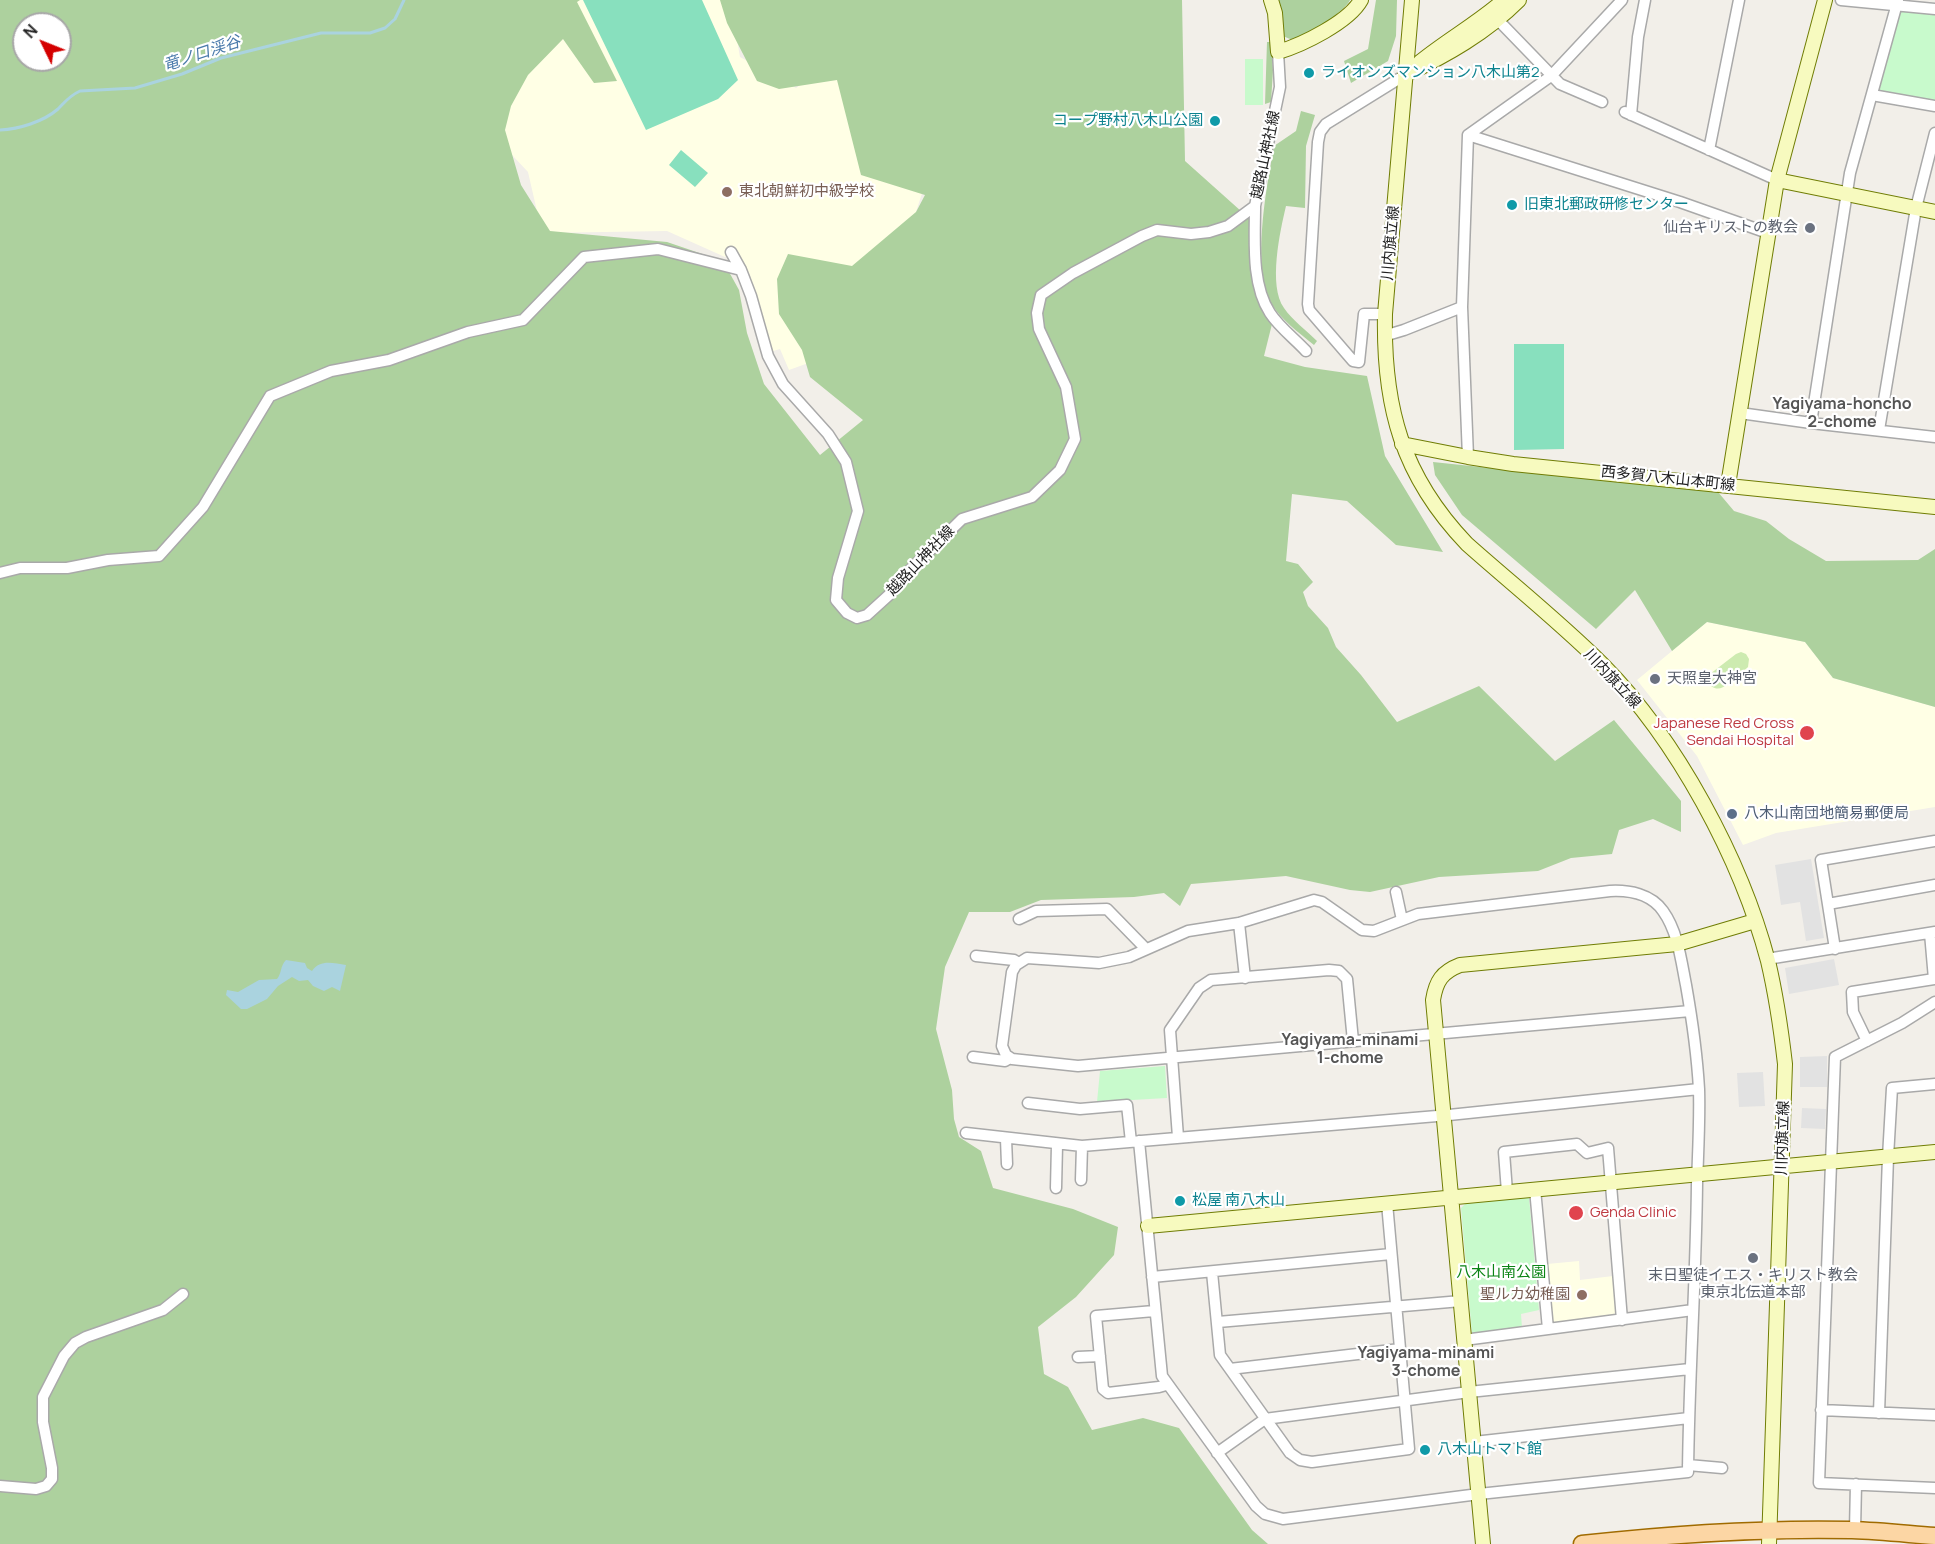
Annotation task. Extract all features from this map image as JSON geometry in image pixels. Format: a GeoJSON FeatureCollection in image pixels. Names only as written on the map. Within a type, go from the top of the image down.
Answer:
{"type":"FeatureCollection","features":[{"type":"Feature","properties":{"kind":"main road"},"geometry":{"type":"LineString","coordinates":[[1582,1544],[1657,1536],[1769,1537],[1855,1530],[1935,1536]]}},
{"type":"Feature","properties":{"kind":"street"},"geometry":{"type":"LineString","coordinates":[[1271,0],[1275,13],[1278,52],[1299,46],[1348,16],[1361,0]]}},
{"type":"Feature","properties":{"kind":"street","name":"川内旗立線"},"geometry":{"type":"LineString","coordinates":[[1412,0],[1384,336],[1390,399],[1401,444],[1435,507],[1452,528],[1603,665],[1653,726],[1693,786],[1724,844],[1755,921],[1767,959],[1781,1028],[1785,1064],[1769,1537]]}},
{"type":"Feature","properties":{"kind":"street"},"geometry":{"type":"LineString","coordinates":[[1405,75],[1441,45],[1491,12],[1504,0]]}},
{"type":"Feature","properties":{"kind":"street"},"geometry":{"type":"LineString","coordinates":[[1385,314],[1364,314],[1359,362],[1353,362],[1309,310],[1320,132],[1326,124],[1405,75],[1452,52],[1498,20],[1519,0]]}},
{"type":"Feature","properties":{"kind":"street"},"geometry":{"type":"LineString","coordinates":[[1468,135],[1551,76],[1622,0]]}},
{"type":"Feature","properties":{"kind":"street"},"geometry":{"type":"LineString","coordinates":[[1645,0],[1628,113],[1777,180],[1935,212]]}},
{"type":"Feature","properties":{"kind":"street"},"geometry":{"type":"LineString","coordinates":[[1709,150],[1739,0]]}},
{"type":"Feature","properties":{"kind":"street"},"geometry":{"type":"LineString","coordinates":[[1728,485],[1777,180],[1825,0]]}},
{"type":"Feature","properties":{"kind":"street"},"geometry":{"type":"LineString","coordinates":[[1841,0],[1898,2],[1935,9]]}},
{"type":"Feature","properties":{"kind":"street"},"geometry":{"type":"LineString","coordinates":[[1810,423],[1846,194],[1898,2]]}},
{"type":"Feature","properties":{"kind":"street"},"geometry":{"type":"LineString","coordinates":[[1498,20],[1560,84],[1602,102]]}},
{"type":"Feature","properties":{"kind":"street","name":"越路山神社線"},"geometry":{"type":"LineString","coordinates":[[731,252],[751,296],[768,356],[783,384],[828,434],[846,462],[858,511],[838,578],[836,600],[847,613],[857,618],[867,615],[962,519],[1032,497],[1060,470],[1075,438],[1066,387],[1039,329],[1037,313],[1041,295],[1073,273],[1142,236],[1157,230],[1191,234],[1209,232],[1228,226],[1255,206],[1280,87],[1278,52]]}},
{"type":"Feature","properties":{"kind":"street"},"geometry":{"type":"LineString","coordinates":[[1872,95],[1935,106]]}},
{"type":"Feature","properties":{"kind":"street"},"geometry":{"type":"LineString","coordinates":[[1879,430],[1916,208],[1935,133]]}},
{"type":"Feature","properties":{"kind":"street"},"geometry":{"type":"LineString","coordinates":[[1468,135],[1768,232]]}},
{"type":"Feature","properties":{"kind":"street"},"geometry":{"type":"LineString","coordinates":[[1468,135],[1462,307],[1468,457]]}},
{"type":"Feature","properties":{"kind":"street"},"geometry":{"type":"LineString","coordinates":[[1255,206],[1259,285],[1264,300],[1269,313],[1306,351]]}},
{"type":"Feature","properties":{"kind":"street"},"geometry":{"type":"LineString","coordinates":[[0,573],[20,568],[67,568],[108,560],[159,556],[203,507],[270,396],[331,371],[390,360],[468,332],[523,320],[584,257],[658,249],[741,270]]}},
{"type":"Feature","properties":{"kind":"street"},"geometry":{"type":"LineString","coordinates":[[1384,336],[1462,307]]}},
{"type":"Feature","properties":{"kind":"street"},"geometry":{"type":"LineString","coordinates":[[1740,413],[1935,437]]}},
{"type":"Feature","properties":{"kind":"street","name":"西多賀八木山本町線"},"geometry":{"type":"LineString","coordinates":[[1401,444],[1514,464],[1935,507]]}},
{"type":"Feature","properties":{"kind":"street"},"geometry":{"type":"LineString","coordinates":[[1835,949],[1821,860],[1935,841]]}},
{"type":"Feature","properties":{"kind":"street"},"geometry":{"type":"LineString","coordinates":[[1828,904],[1935,885]]}},
{"type":"Feature","properties":{"kind":"street"},"geometry":{"type":"LineString","coordinates":[[1010,1058],[1002,1046],[1012,972],[1019,963],[1027,958],[1098,963],[1130,957],[1188,931],[1239,922],[1314,900],[1322,902],[1362,930],[1374,931],[1418,914],[1625,890],[1652,900],[1662,910],[1677,944],[1690,1011],[1699,1089],[1688,1472],[1479,1494],[1283,1519],[1265,1514],[1256,1506],[1162,1376],[1154,1311],[1148,1226],[1127,1105],[1080,1109],[1028,1103]]}},
{"type":"Feature","properties":{"kind":"street"},"geometry":{"type":"LineString","coordinates":[[1396,892],[1402,920]]}},
{"type":"Feature","properties":{"kind":"street"},"geometry":{"type":"LineString","coordinates":[[1019,919],[1036,911],[1107,909],[1146,949]]}},
{"type":"Feature","properties":{"kind":"street"},"geometry":{"type":"LineString","coordinates":[[1483,1544],[1433,1000],[1436,986],[1448,970],[1460,965],[1677,944],[1755,921]]}},
{"type":"Feature","properties":{"kind":"street"},"geometry":{"type":"LineString","coordinates":[[1239,922],[1245,978]]}},
{"type":"Feature","properties":{"kind":"street"},"geometry":{"type":"LineString","coordinates":[[1767,959],[1933,932],[1934,979],[1852,992],[1853,1012],[1867,1041]]}},
{"type":"Feature","properties":{"kind":"street"},"geometry":{"type":"LineString","coordinates":[[976,956],[1014,960],[1019,963]]}},
{"type":"Feature","properties":{"kind":"street"},"geometry":{"type":"LineString","coordinates":[[1178,1137],[1170,1030],[1199,988],[1211,980],[1340,971],[1347,979],[1353,1041]]}},
{"type":"Feature","properties":{"kind":"street"},"geometry":{"type":"LineString","coordinates":[[1935,1002],[1902,1023],[1835,1058],[1819,1483],[1935,1488]]}},
{"type":"Feature","properties":{"kind":"street"},"geometry":{"type":"LineString","coordinates":[[973,1057],[1005,1060],[1010,1058],[1078,1066],[1690,1011]]}},
{"type":"Feature","properties":{"kind":"street"},"geometry":{"type":"LineString","coordinates":[[1879,1413],[1892,1088],[1935,1084]]}},
{"type":"Feature","properties":{"kind":"street"},"geometry":{"type":"LineString","coordinates":[[966,1133],[1082,1146],[1443,1115],[1699,1089]]}},
{"type":"Feature","properties":{"kind":"street"},"geometry":{"type":"LineString","coordinates":[[1006,1139],[1007,1164]]}},
{"type":"Feature","properties":{"kind":"street"},"geometry":{"type":"LineString","coordinates":[[1056,1188],[1057,1144]]}},
{"type":"Feature","properties":{"kind":"street"},"geometry":{"type":"LineString","coordinates":[[1507,1192],[1504,1152],[1577,1144],[1587,1153],[1608,1148],[1622,1320]]}},
{"type":"Feature","properties":{"kind":"street"},"geometry":{"type":"LineString","coordinates":[[1081,1180],[1082,1146]]}},
{"type":"Feature","properties":{"kind":"street"},"geometry":{"type":"LineString","coordinates":[[1148,1226],[1935,1152]]}},
{"type":"Feature","properties":{"kind":"street"},"geometry":{"type":"LineString","coordinates":[[1535,1190],[1548,1329]]}},
{"type":"Feature","properties":{"kind":"street"},"geometry":{"type":"LineString","coordinates":[[1212,1272],[1220,1355],[1290,1454],[1300,1460],[1312,1462],[1409,1449],[1387,1203]]}},
{"type":"Feature","properties":{"kind":"street"},"geometry":{"type":"LineString","coordinates":[[1152,1277],[1391,1254]]}},
{"type":"Feature","properties":{"kind":"street"},"geometry":{"type":"LineString","coordinates":[[0,1486],[36,1489],[46,1486],[52,1479],[42,1416],[43,1397],[64,1356],[75,1343],[163,1310],[183,1294]]}},
{"type":"Feature","properties":{"kind":"street"},"geometry":{"type":"LineString","coordinates":[[1218,1322],[1461,1301]]}},
{"type":"Feature","properties":{"kind":"street"},"geometry":{"type":"LineString","coordinates":[[1154,1311],[1096,1316],[1103,1389],[1108,1394],[1166,1384]]}},
{"type":"Feature","properties":{"kind":"street"},"geometry":{"type":"LineString","coordinates":[[1464,1340],[1693,1311]]}},
{"type":"Feature","properties":{"kind":"street"},"geometry":{"type":"LineString","coordinates":[[1230,1369],[1400,1348]]}},
{"type":"Feature","properties":{"kind":"street"},"geometry":{"type":"LineString","coordinates":[[1078,1357],[1100,1356]]}},
{"type":"Feature","properties":{"kind":"street"},"geometry":{"type":"LineString","coordinates":[[1217,1453],[1265,1419],[1469,1392],[1690,1369]]}},
{"type":"Feature","properties":{"kind":"street"},"geometry":{"type":"LineString","coordinates":[[1821,1410],[1935,1415]]}},
{"type":"Feature","properties":{"kind":"street"},"geometry":{"type":"LineString","coordinates":[[1474,1442],[1689,1418]]}},
{"type":"Feature","properties":{"kind":"street"},"geometry":{"type":"LineString","coordinates":[[1688,1465],[1722,1468]]}},
{"type":"Feature","properties":{"kind":"street"},"geometry":{"type":"LineString","coordinates":[[1855,1530],[1856,1484]]}},
{"type":"Feature","properties":{"kind":"shaded area","name":"東北朝鮮初中級学校"},"geometry":{"type":"Polygon","coordinates":[[[570,0],[730,0],[740,57],[796,88],[880,28],[945,121],[916,212],[850,348],[789,370],[780,349],[770,352],[750,275],[735,247],[725,257],[667,231],[542,233],[528,172],[499,141],[506,88],[570,0]]]}},
{"type":"Feature","properties":{"kind":"shaded area","name":"Japanese Red Cross Sendai Hospital"},"geometry":{"type":"Polygon","coordinates":[[[1707,622],[1805,642],[1833,678],[1935,707],[1935,807],[1776,833],[1743,845],[1697,756],[1637,680],[1707,622]]]}},
{"type":"Feature","properties":{"kind":"shaded area"},"geometry":{"type":"Polygon","coordinates":[[[1811,859],[1824,938],[1806,941],[1800,902],[1781,905],[1775,865],[1811,859]]]}},
{"type":"Feature","properties":{"kind":"shaded area"},"geometry":{"type":"Polygon","coordinates":[[[1834,959],[1839,985],[1789,994],[1785,968],[1834,959]]]}},
{"type":"Feature","properties":{"kind":"shaded area"},"geometry":{"type":"Polygon","coordinates":[[[1827,1056],[1827,1087],[1800,1087],[1800,1057],[1827,1056]]]}},
{"type":"Feature","properties":{"kind":"shaded area"},"geometry":{"type":"Polygon","coordinates":[[[1763,1072],[1765,1106],[1739,1107],[1737,1073],[1763,1072]]]}},
{"type":"Feature","properties":{"kind":"shaded area"},"geometry":{"type":"Polygon","coordinates":[[[1802,1108],[1826,1109],[1825,1129],[1801,1128],[1802,1108]]]}},
{"type":"Feature","properties":{"kind":"shaded area","name":"聖ルカ幼稚園"},"geometry":{"type":"Polygon","coordinates":[[[1579,1261],[1580,1280],[1613,1276],[1617,1311],[1612,1316],[1557,1324],[1552,1320],[1547,1264],[1579,1261]]]}},
{"type":"Feature","properties":{"kind":"green space"},"geometry":{"type":"Polygon","coordinates":[[[0,0],[580,0],[577,2],[617,81],[594,83],[563,39],[528,75],[511,106],[505,130],[521,185],[550,231],[667,242],[723,261],[739,290],[747,333],[764,384],[820,455],[863,420],[810,377],[802,350],[779,314],[777,279],[788,254],[852,266],[916,212],[925,195],[861,175],[837,80],[779,89],[757,81],[727,23],[720,0],[1182,0],[1185,161],[1251,220],[1255,288],[1264,313],[1272,324],[1264,356],[1305,367],[1367,376],[1385,456],[1443,552],[1396,545],[1347,501],[1292,494],[1286,561],[1298,564],[1313,582],[1303,592],[1308,606],[1328,628],[1336,647],[1397,722],[1479,686],[1555,761],[1614,720],[1681,801],[1681,832],[1653,819],[1619,830],[1612,854],[1571,858],[1538,871],[1439,877],[1370,892],[1286,876],[1191,884],[1180,906],[1164,893],[1134,897],[1041,900],[1010,912],[969,912],[945,967],[936,1029],[952,1090],[954,1119],[959,1137],[981,1151],[993,1188],[1073,1209],[1118,1227],[1114,1255],[1076,1297],[1038,1327],[1044,1374],[1068,1387],[1092,1430],[1143,1418],[1179,1428],[1252,1530],[1268,1544],[0,1544],[0,0]]]}},
{"type":"Feature","properties":{"kind":"green space"},"geometry":{"type":"Polygon","coordinates":[[[583,0],[702,0],[738,80],[718,99],[646,130],[583,0]]]}},
{"type":"Feature","properties":{"kind":"green space"},"geometry":{"type":"Polygon","coordinates":[[[1278,0],[1350,0],[1320,26],[1301,38],[1289,39],[1283,36],[1282,11],[1278,0]]]}},
{"type":"Feature","properties":{"kind":"green space"},"geometry":{"type":"Polygon","coordinates":[[[1376,0],[1397,0],[1396,36],[1388,61],[1351,83],[1344,61],[1368,49],[1376,0]]]}},
{"type":"Feature","properties":{"kind":"green space"},"geometry":{"type":"Polygon","coordinates":[[[1901,7],[1935,12],[1935,102],[1876,93],[1901,7]]]}},
{"type":"Feature","properties":{"kind":"green space"},"geometry":{"type":"Polygon","coordinates":[[[1267,42],[1271,42],[1273,70],[1271,102],[1265,104],[1267,42]]]}},
{"type":"Feature","properties":{"kind":"green space"},"geometry":{"type":"Polygon","coordinates":[[[1245,59],[1263,59],[1263,105],[1245,105],[1245,59]]]}},
{"type":"Feature","properties":{"kind":"green space"},"geometry":{"type":"Polygon","coordinates":[[[1301,111],[1315,115],[1306,146],[1305,208],[1286,206],[1276,273],[1279,298],[1284,308],[1317,341],[1314,345],[1290,326],[1275,309],[1265,288],[1262,269],[1262,226],[1274,146],[1296,131],[1301,111]]]}},
{"type":"Feature","properties":{"kind":"green space"},"geometry":{"type":"Polygon","coordinates":[[[681,150],[708,173],[695,187],[669,165],[681,150]]]}},
{"type":"Feature","properties":{"kind":"green space"},"geometry":{"type":"Polygon","coordinates":[[[1514,344],[1564,344],[1564,449],[1514,450],[1514,344]]]}},
{"type":"Feature","properties":{"kind":"green space"},"geometry":{"type":"Polygon","coordinates":[[[1433,462],[1718,492],[1734,511],[1766,521],[1789,539],[1826,561],[1918,560],[1935,549],[1935,707],[1833,678],[1805,642],[1707,622],[1672,651],[1635,590],[1596,629],[1462,515],[1435,475],[1433,462]]]}},
{"type":"Feature","properties":{"kind":"green space"},"geometry":{"type":"Polygon","coordinates":[[[1741,652],[1749,659],[1748,667],[1727,681],[1728,684],[1724,687],[1713,688],[1708,680],[1710,674],[1741,652]]]}},
{"type":"Feature","properties":{"kind":"green space"},"geometry":{"type":"Polygon","coordinates":[[[1165,1066],[1167,1098],[1097,1102],[1100,1071],[1165,1066]]]}},
{"type":"Feature","properties":{"kind":"green space","name":"八木山南公園"},"geometry":{"type":"Polygon","coordinates":[[[1529,1197],[1539,1310],[1521,1314],[1522,1328],[1472,1334],[1461,1208],[1466,1203],[1529,1197]]]}},
{"type":"Feature","properties":{"kind":"water"},"geometry":{"type":"Polygon","coordinates":[[[286,960],[305,963],[312,971],[323,963],[346,965],[340,991],[332,987],[324,991],[313,986],[308,980],[299,981],[292,977],[278,986],[267,999],[247,1009],[241,1009],[226,995],[227,990],[238,992],[259,980],[277,979],[286,960]]]}},
{"type":"Feature","properties":{"kind":"waterway","name":"竜ノ口渓谷"},"geometry":{"type":"LineString","coordinates":[[0,130],[23,126],[45,118],[80,91],[135,88],[182,74],[221,58],[321,33],[370,33],[385,28],[395,19],[404,0]]}},
{"type":"Feature","properties":{"kind":"place","name":"ライオンズマンション八木山第2"},"geometry":{"type":"Point","coordinates":[1309,73]}},
{"type":"Feature","properties":{"kind":"place","name":"コープ野村八木山公園"},"geometry":{"type":"Point","coordinates":[1215,121]}},
{"type":"Feature","properties":{"kind":"place","name":"東北朝鮮初中級学校"},"geometry":{"type":"Point","coordinates":[727,192]}},
{"type":"Feature","properties":{"kind":"place","name":"旧東北郵政研修センター"},"geometry":{"type":"Point","coordinates":[1512,205]}},
{"type":"Feature","properties":{"kind":"place","name":"仙台キリストの教会"},"geometry":{"type":"Point","coordinates":[1810,228]}},
{"type":"Feature","properties":{"kind":"place","name":"天照皇大神宮"},"geometry":{"type":"Point","coordinates":[1655,679]}},
{"type":"Feature","properties":{"kind":"place","name":"Japanese Red Cross Sendai Hospital"},"geometry":{"type":"Point","coordinates":[1807,733]}},
{"type":"Feature","properties":{"kind":"place","name":"八木山南団地簡易郵便局"},"geometry":{"type":"Point","coordinates":[1732,814]}},
{"type":"Feature","properties":{"kind":"place","name":"松屋 南八木山"},"geometry":{"type":"Point","coordinates":[1180,1201]}},
{"type":"Feature","properties":{"kind":"place","name":"Genda Clinic"},"geometry":{"type":"Point","coordinates":[1576,1213]}},
{"type":"Feature","properties":{"kind":"place","name":"末日聖徒イエス・キリスト教会 東京北伝道本部"},"geometry":{"type":"Point","coordinates":[1753,1258]}},
{"type":"Feature","properties":{"kind":"place","name":"聖ルカ幼稚園"},"geometry":{"type":"Point","coordinates":[1582,1295]}},
{"type":"Feature","properties":{"kind":"place","name":"八木山トマト館"},"geometry":{"type":"Point","coordinates":[1425,1450]}},
{"type":"Feature","properties":{"kind":"district","name":"Yagiyama-honcho 2-chome"},"geometry":{"type":"Point","coordinates":[1842,414]}},
{"type":"Feature","properties":{"kind":"district","name":"Yagiyama-minami 1-chome"},"geometry":{"type":"Point","coordinates":[1350,1050]}},
{"type":"Feature","properties":{"kind":"district","name":"Yagiyama-minami 3-chome"},"geometry":{"type":"Point","coordinates":[1426,1363]}}]}
